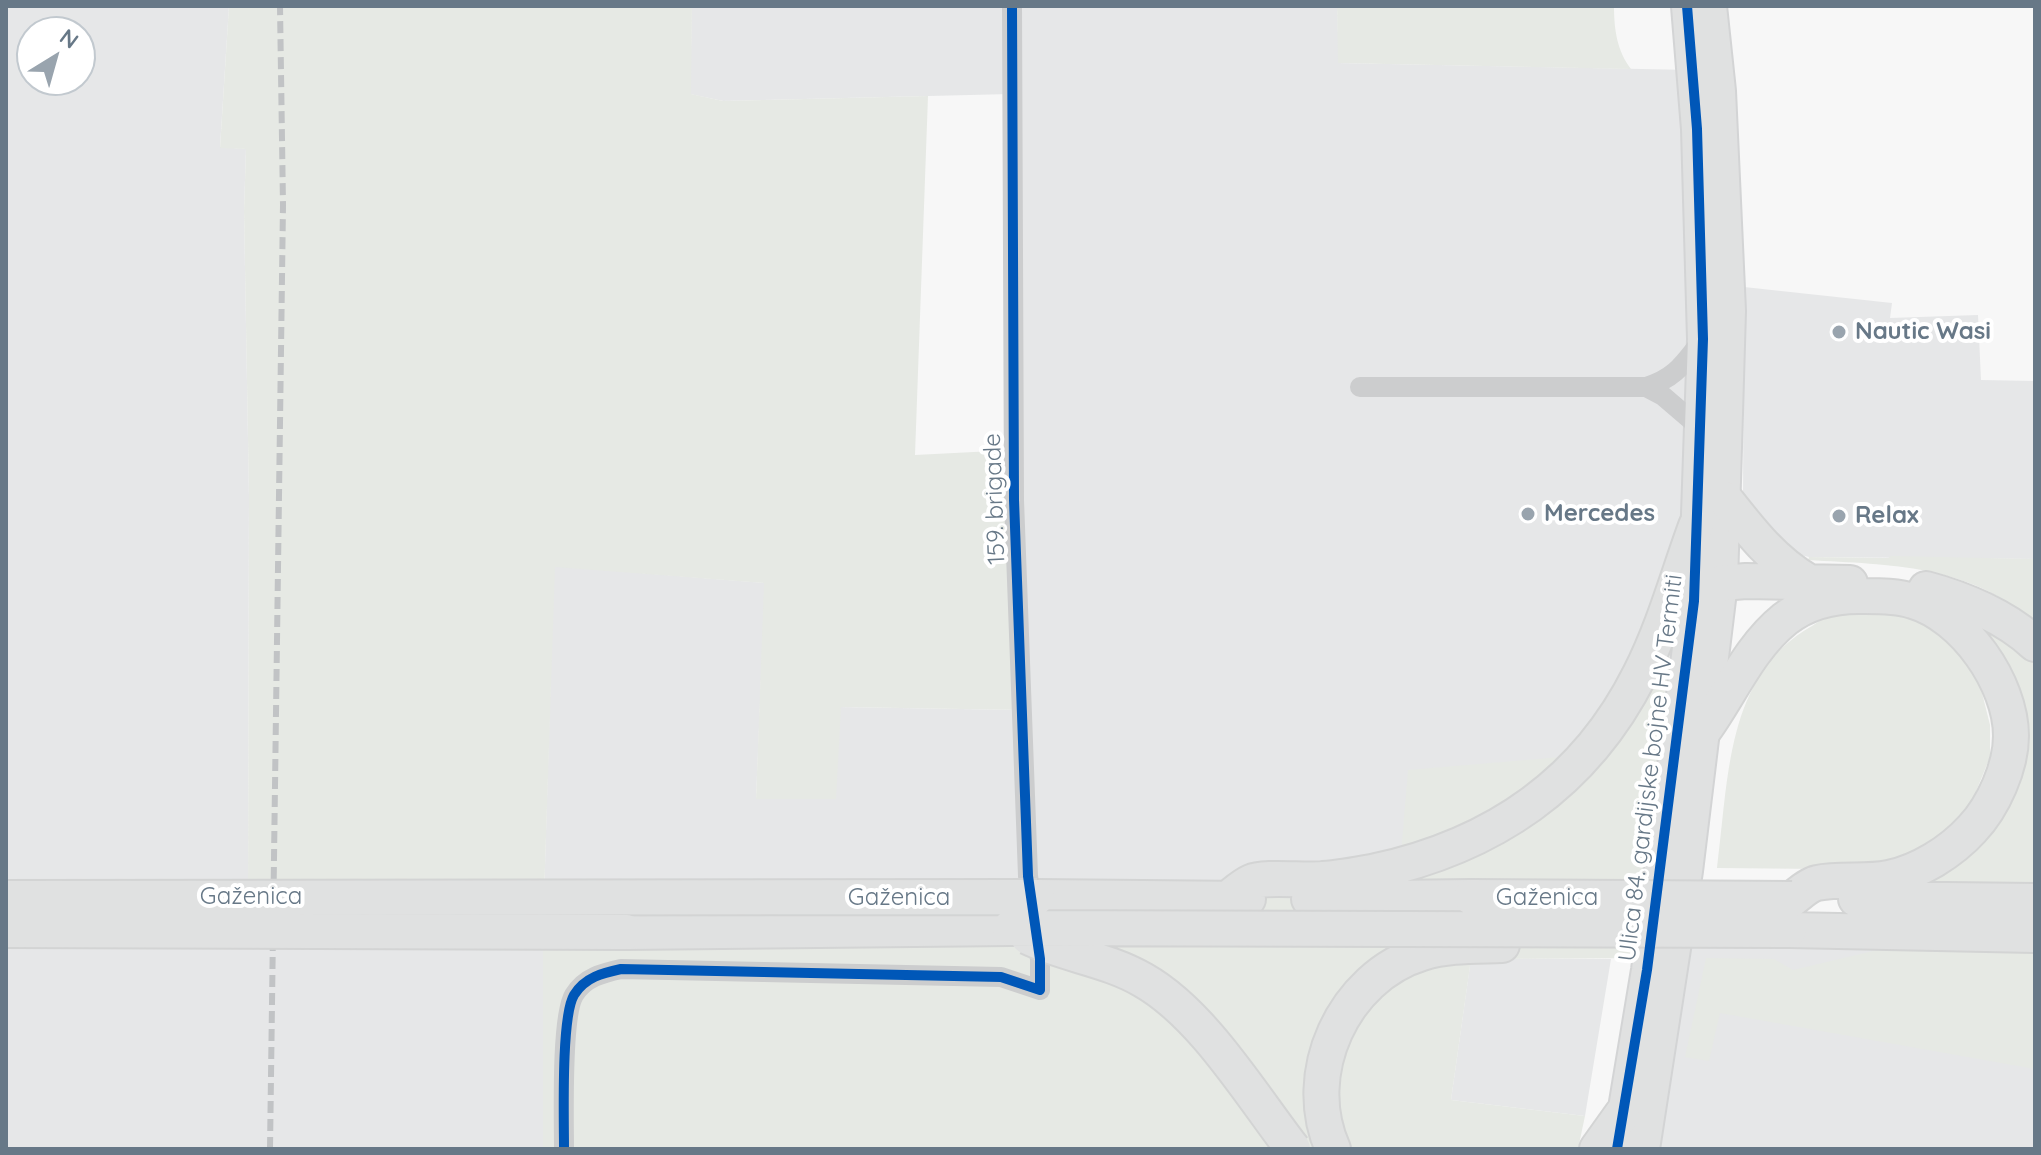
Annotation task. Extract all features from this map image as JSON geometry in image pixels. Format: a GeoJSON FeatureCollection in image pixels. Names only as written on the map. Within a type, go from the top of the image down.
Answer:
{"type":"FeatureCollection","features":[{"type":"Feature","properties":{"kind":"highway"},"geometry":{"type":"LineString","coordinates":[[1725,499],[1762,545],[1809,582]]}},
{"type":"Feature","properties":{"kind":"highway"},"geometry":{"type":"LineString","coordinates":[[1226,900],[1253,881],[1324,879],[1427,859],[1498,827],[1557,785],[1585,755],[1640,675],[1658,634],[1696,526]]}},
{"type":"Feature","properties":{"kind":"highway"},"geometry":{"type":"LineString","coordinates":[[1694,601],[1722,583],[1884,583],[1947,594],[2005,621],[2035,644]]}},
{"type":"Feature","properties":{"kind":"highway"},"geometry":{"type":"LineString","coordinates":[[1704,730],[1725,701],[1757,645],[1787,617],[1814,603],[1841,595],[1913,601],[1948,618],[1975,644],[1993,676],[2005,702],[2011,735],[2007,765],[1986,812],[1972,830],[1950,849],[1915,870],[1888,878],[1814,883],[1790,915]]}},
{"type":"Feature","properties":{"kind":"highway","name":"Gaženica"},"geometry":{"type":"LineString","coordinates":[[6,898],[1037,897],[1226,900],[1471,897],[1790,915]]}},
{"type":"Feature","properties":{"kind":"highway"},"geometry":{"type":"LineString","coordinates":[[1790,915],[2035,901]]}},
{"type":"Feature","properties":{"kind":"highway"},"geometry":{"type":"LineString","coordinates":[[1790,915],[2035,935]]}},
{"type":"Feature","properties":{"kind":"highway","name":"Gaženica"},"geometry":{"type":"LineString","coordinates":[[6,930],[1586,930],[1790,915]]}},
{"type":"Feature","properties":{"kind":"highway"},"geometry":{"type":"LineString","coordinates":[[1010,928],[1039,942],[1109,965],[1143,980],[1173,1002],[1200,1028],[1293,1149]]}},
{"type":"Feature","properties":{"kind":"highway"},"geometry":{"type":"LineString","coordinates":[[1333,1149],[1321,1116],[1322,1081],[1328,1046],[1345,1013],[1363,989],[1378,976],[1402,961],[1453,946],[1562,942],[1586,930]]}},
{"type":"Feature","properties":{"kind":"highway"},"geometry":{"type":"LineString","coordinates":[[1597,1149],[1622,1114]]}},
{"type":"Feature","properties":{"kind":"main road","name":"Ulica 84. gardijske bojne HV Termiti"},"geometry":{"type":"LineString","coordinates":[[1617,1149],[1647,970],[1694,601],[1703,339],[1697,129],[1687,6]]}},
{"type":"Feature","properties":{"kind":"main road","name":"Ulica 84. gardijske bojne HV Termiti"},"geometry":{"type":"LineString","coordinates":[[1644,1149],[1687,871],[1722,583],[1730,311],[1720,91],[1711,6]]}},
{"type":"Feature","properties":{"kind":"street","name":"159. brigade"},"geometry":{"type":"LineString","coordinates":[[564,1149],[567,1018],[574,994],[595,974],[621,969],[1001,977],[1040,990],[1040,959],[1028,876],[1014,500],[1012,6]]}},
{"type":"Feature","properties":{"kind":"street"},"geometry":{"type":"LineString","coordinates":[[1360,387],[1646,387],[1675,374],[1703,339]]}},
{"type":"Feature","properties":{"kind":"street"},"geometry":{"type":"LineString","coordinates":[[1646,387],[1663,396],[1698,426]]}},
{"type":"Feature","properties":{"kind":"shaded area"},"geometry":{"type":"Polygon","coordinates":[[[6,6],[229,6],[220,147],[246,149],[248,888],[6,913],[6,6]]]}},
{"type":"Feature","properties":{"kind":"shaded area"},"geometry":{"type":"Polygon","coordinates":[[[229,6],[692,6],[691,94],[723,101],[928,96],[915,455],[1013,450],[1023,710],[841,707],[836,799],[756,799],[764,583],[555,567],[544,897],[1394,898],[1408,770],[1585,755],[1618,711],[1689,636],[1659,958],[1471,959],[1451,1100],[1585,1116],[1578,1149],[543,1149],[543,898],[248,888],[246,149],[220,148],[229,6]]]}},
{"type":"Feature","properties":{"kind":"shaded area"},"geometry":{"type":"Polygon","coordinates":[[[692,6],[1337,6],[1339,63],[1692,70],[1689,636],[1618,711],[1601,735],[1400,865],[1394,898],[544,898],[554,566],[765,583],[756,799],[840,707],[1022,710],[1011,94],[723,101],[690,94],[692,6]]]}},
{"type":"Feature","properties":{"kind":"shaded area"},"geometry":{"type":"Polygon","coordinates":[[[1337,6],[1614,6],[1617,39],[1631,69],[1338,63],[1337,6]]]}},
{"type":"Feature","properties":{"kind":"shaded area"},"geometry":{"type":"Polygon","coordinates":[[[1744,287],[1892,303],[1890,318],[1978,315],[1981,380],[2035,381],[2035,559],[1809,557],[1762,545],[1743,497],[1744,287]]]}},
{"type":"Feature","properties":{"kind":"shaded area"},"geometry":{"type":"Polygon","coordinates":[[[1809,557],[2035,559],[2035,622],[2009,603],[1955,578],[1899,567],[1808,560],[1809,557]]]}},
{"type":"Feature","properties":{"kind":"shaded area"},"geometry":{"type":"Polygon","coordinates":[[[1883,610],[1928,625],[1960,651],[1980,685],[1990,725],[1990,757],[1967,814],[1934,845],[1888,865],[1821,869],[1717,868],[1736,732],[1762,672],[1783,647],[1832,613],[1883,610]]]}},
{"type":"Feature","properties":{"kind":"shaded area"},"geometry":{"type":"Polygon","coordinates":[[[1950,610],[2021,650],[2035,663],[2035,884],[1926,882],[2017,752],[1950,610]]]}},
{"type":"Feature","properties":{"kind":"shaded area"},"geometry":{"type":"Polygon","coordinates":[[[1665,914],[2035,920],[2035,1149],[1631,1149],[1665,914]]]}},
{"type":"Feature","properties":{"kind":"shaded area"},"geometry":{"type":"Polygon","coordinates":[[[6,931],[543,932],[543,1149],[6,1149],[6,931]]]}},
{"type":"Feature","properties":{"kind":"shaded area"},"geometry":{"type":"Polygon","coordinates":[[[1890,947],[2035,952],[2035,1069],[1720,1013],[1709,1061],[1685,1057],[1706,958],[1774,959],[1793,970],[1890,947]]]}},
{"type":"Feature","properties":{"kind":"shaded area"},"geometry":{"type":"Polygon","coordinates":[[[1471,958],[1611,959],[1585,1116],[1451,1100],[1471,958]]]}},
{"type":"Feature","properties":{"kind":"railway"},"geometry":{"type":"LineString","coordinates":[[270,1149],[283,205],[280,6]]}},
{"type":"Feature","properties":{"kind":"cycle path"},"geometry":{"type":"LineString","coordinates":[[564,1149],[564,1069],[570,1007],[578,989],[601,974],[621,969],[1001,977],[1040,990],[1040,959],[1028,876],[1014,500],[1012,6]]}},
{"type":"Feature","properties":{"kind":"cycle path"},"geometry":{"type":"LineString","coordinates":[[1617,1149],[1647,970],[1694,601],[1703,339],[1697,129],[1687,6]]}},
{"type":"Feature","properties":{"kind":"place","name":"Nautic Wasi"},"geometry":{"type":"Point","coordinates":[1839,332]}},
{"type":"Feature","properties":{"kind":"place","name":"Mercedes"},"geometry":{"type":"Point","coordinates":[1528,514]}},
{"type":"Feature","properties":{"kind":"place","name":"Relax"},"geometry":{"type":"Point","coordinates":[1839,516]}}]}
